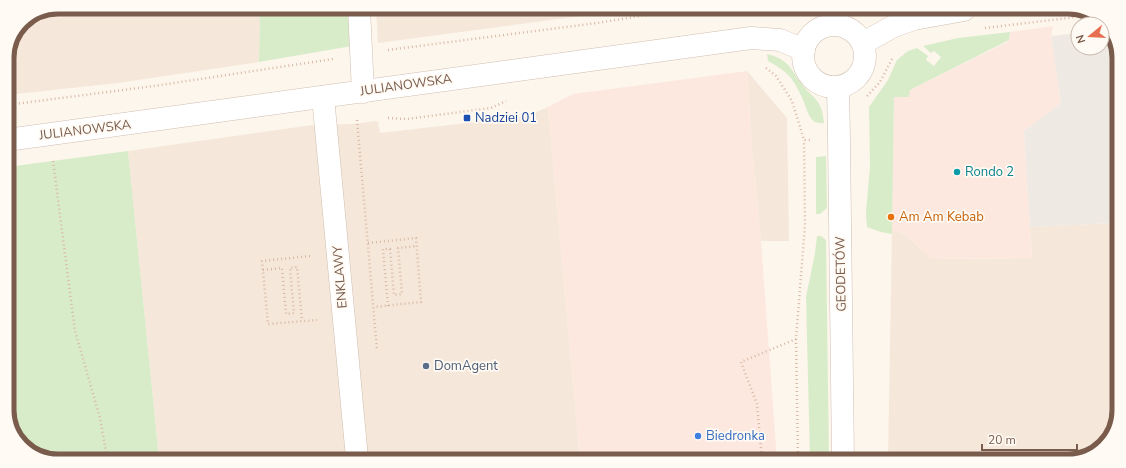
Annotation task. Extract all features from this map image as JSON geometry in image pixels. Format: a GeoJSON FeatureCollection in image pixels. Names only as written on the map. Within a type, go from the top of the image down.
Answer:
{"type":"FeatureCollection","features":[{"type":"Feature","properties":{"kind":"street"},"geometry":{"type":"LineString","coordinates":[[359,14],[362,92]]}},
{"type":"Feature","properties":{"kind":"street"},"geometry":{"type":"LineString","coordinates":[[863,43],[894,26],[914,19],[942,14]]}},
{"type":"Feature","properties":{"kind":"street"},"geometry":{"type":"LineString","coordinates":[[830,25],[840,25],[849,28],[857,34],[863,43],[866,52],[862,72],[855,80],[847,85],[838,88],[827,87],[810,77],[805,68],[803,59],[807,41],[813,33],[821,28],[830,25]]}},
{"type":"Feature","properties":{"kind":"street","name":"JULIANOWSKA"},"geometry":{"type":"LineString","coordinates":[[14,139],[751,38],[780,40],[804,50]]}},
{"type":"Feature","properties":{"kind":"street","name":"GEODETÓW"},"geometry":{"type":"LineString","coordinates":[[838,88],[843,454]]}},
{"type":"Feature","properties":{"kind":"street","name":"ENKLAWY"},"geometry":{"type":"LineString","coordinates":[[323,97],[356,454]]}},
{"type":"Feature","properties":{"kind":"path"},"geometry":{"type":"LineString","coordinates":[[979,29],[1082,16]]}},
{"type":"Feature","properties":{"kind":"path"},"geometry":{"type":"LineString","coordinates":[[866,98],[880,82],[895,54]]}},
{"type":"Feature","properties":{"kind":"path"},"geometry":{"type":"LineString","coordinates":[[356,115],[361,168]]}},
{"type":"Feature","properties":{"kind":"path"},"geometry":{"type":"LineString","coordinates":[[50,134],[75,331],[100,418],[106,454]]}},
{"type":"Feature","properties":{"kind":"path"},"geometry":{"type":"LineString","coordinates":[[798,454],[796,339],[805,225],[804,140]]}},
{"type":"Feature","properties":{"kind":"path"},"geometry":{"type":"LineString","coordinates":[[368,243],[416,238],[422,302],[374,307]]}},
{"type":"Feature","properties":{"kind":"path"},"geometry":{"type":"LineString","coordinates":[[388,306],[383,249],[390,249],[394,295],[402,294],[398,248],[416,246]]}},
{"type":"Feature","properties":{"kind":"path"},"geometry":{"type":"LineString","coordinates":[[311,256],[262,261],[268,324],[317,320]]}},
{"type":"Feature","properties":{"kind":"path"},"geometry":{"type":"LineString","coordinates":[[263,270],[282,268],[286,314],[294,313],[290,268],[297,267],[302,321]]}},
{"type":"Feature","properties":{"kind":"path"},"geometry":{"type":"LineString","coordinates":[[761,454],[757,404],[741,362],[796,339]]}},
{"type":"Feature","properties":{"kind":"shaded area"},"geometry":{"type":"Polygon","coordinates":[[[260,14],[259,62],[118,83],[14,94],[15,47],[23,31],[29,25],[41,17],[49,15],[260,14]]]}},
{"type":"Feature","properties":{"kind":"shaded area"},"geometry":{"type":"Polygon","coordinates":[[[376,14],[588,14],[588,15],[378,43],[376,14]]]}},
{"type":"Feature","properties":{"kind":"shaded area"},"geometry":{"type":"Polygon","coordinates":[[[1053,26],[1051,36],[1061,103],[1024,131],[1032,258],[932,259],[907,236],[892,229],[894,97],[908,97],[910,90],[1009,41],[1010,32],[1053,26]]]}},
{"type":"Feature","properties":{"kind":"shaded area"},"geometry":{"type":"Polygon","coordinates":[[[1070,34],[1070,56],[1110,56],[1110,44],[1112,55],[1112,223],[1030,227],[1024,131],[1061,103],[1051,36],[1070,34]]]}},
{"type":"Feature","properties":{"kind":"shaded area"},"geometry":{"type":"Polygon","coordinates":[[[747,71],[787,118],[789,241],[761,241],[752,149],[747,71]]]}},
{"type":"Feature","properties":{"kind":"shaded area"},"geometry":{"type":"Polygon","coordinates":[[[747,71],[777,454],[580,454],[548,107],[573,94],[747,71]]]}},
{"type":"Feature","properties":{"kind":"shaded area"},"geometry":{"type":"Polygon","coordinates":[[[548,107],[580,454],[159,454],[128,151],[312,125],[352,124],[376,121],[378,122],[380,133],[527,116],[548,107]]]}},
{"type":"Feature","properties":{"kind":"shaded area"},"geometry":{"type":"Polygon","coordinates":[[[1112,223],[1112,410],[1109,427],[1106,432],[1092,447],[1074,454],[888,454],[892,229],[907,236],[932,259],[1032,258],[1030,227],[1112,223]]]}},
{"type":"Feature","properties":{"kind":"green space"},"geometry":{"type":"Polygon","coordinates":[[[260,14],[350,14],[352,46],[259,62],[260,14]]]}},
{"type":"Feature","properties":{"kind":"green space"},"geometry":{"type":"Polygon","coordinates":[[[1010,32],[1009,40],[910,90],[909,97],[894,97],[892,234],[867,227],[866,213],[870,166],[869,107],[888,80],[897,60],[908,51],[917,48],[928,56],[926,60],[934,66],[941,57],[934,51],[931,53],[923,46],[958,38],[1010,32]]]}},
{"type":"Feature","properties":{"kind":"green space"},"geometry":{"type":"Polygon","coordinates":[[[767,54],[784,61],[806,89],[817,100],[823,115],[824,123],[815,122],[812,120],[795,83],[786,73],[768,61],[767,54]]]}},
{"type":"Feature","properties":{"kind":"green space"},"geometry":{"type":"Polygon","coordinates":[[[128,151],[159,454],[49,453],[34,447],[21,434],[16,424],[14,413],[14,166],[128,151]]]}},
{"type":"Feature","properties":{"kind":"green space"},"geometry":{"type":"Polygon","coordinates":[[[826,156],[827,208],[820,214],[816,214],[816,157],[826,156]]]}},
{"type":"Feature","properties":{"kind":"green space"},"geometry":{"type":"Polygon","coordinates":[[[817,236],[821,236],[826,240],[829,454],[810,454],[806,297],[817,236]]]}},
{"type":"Feature","properties":{"kind":"place","name":"Nadziei 01"},"geometry":{"type":"Point","coordinates":[467,118]}},
{"type":"Feature","properties":{"kind":"place","name":"Rondo 2"},"geometry":{"type":"Point","coordinates":[957,172]}},
{"type":"Feature","properties":{"kind":"place","name":"Am Am Kebab"},"geometry":{"type":"Point","coordinates":[891,217]}},
{"type":"Feature","properties":{"kind":"place","name":"DomAgent"},"geometry":{"type":"Point","coordinates":[426,366]}},
{"type":"Feature","properties":{"kind":"place","name":"Biedronka"},"geometry":{"type":"Point","coordinates":[698,436]}}]}
